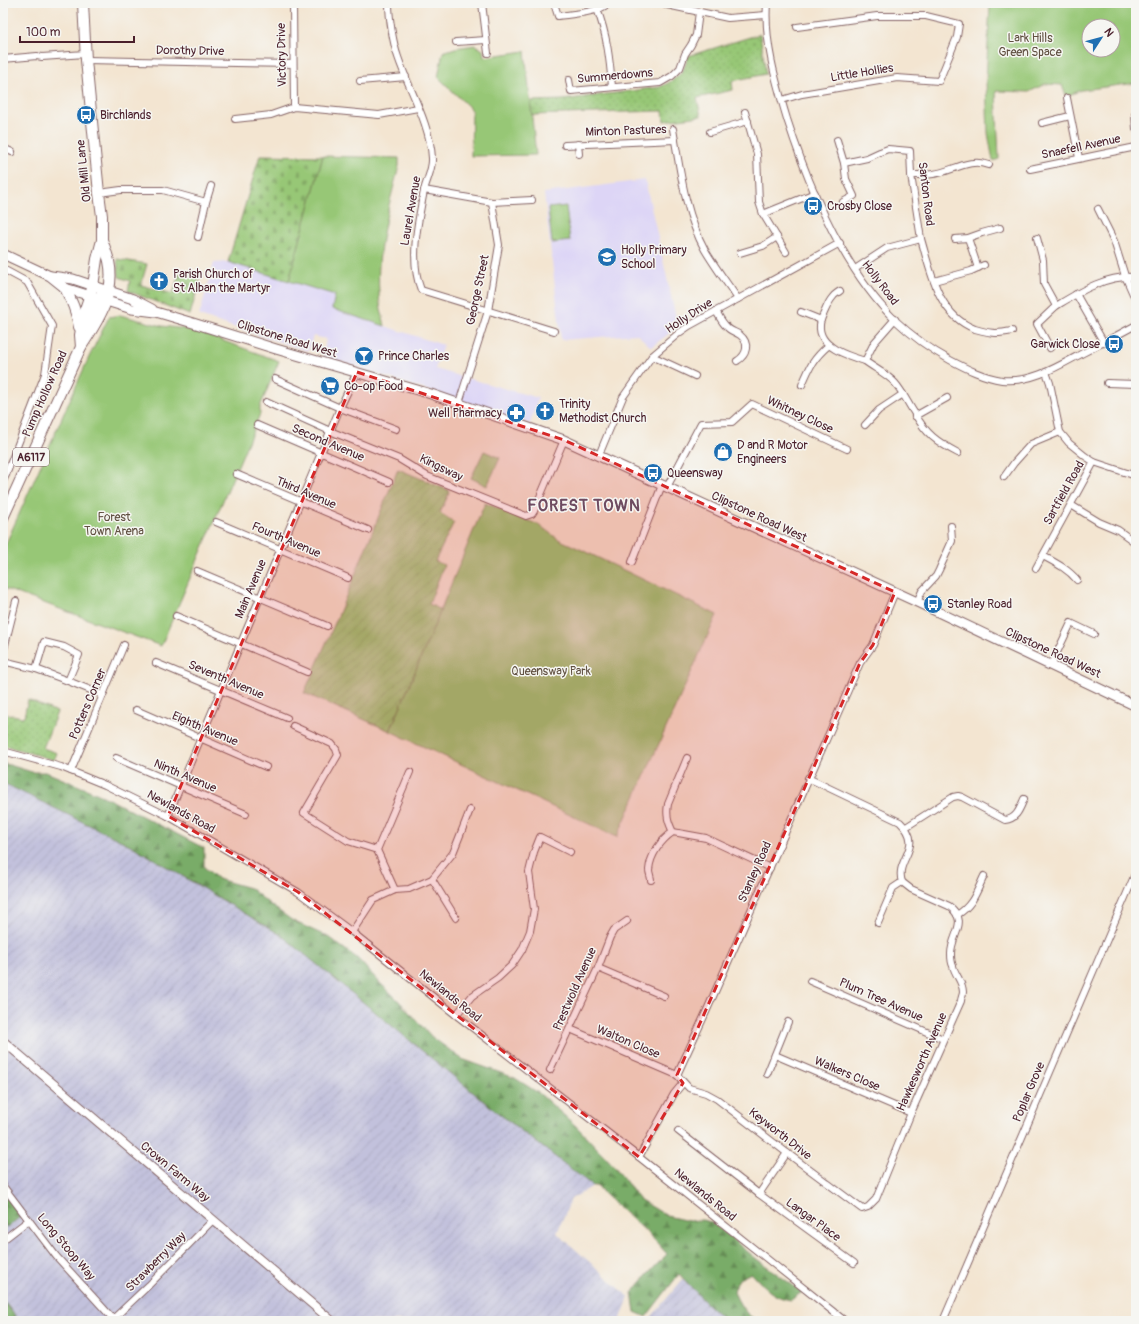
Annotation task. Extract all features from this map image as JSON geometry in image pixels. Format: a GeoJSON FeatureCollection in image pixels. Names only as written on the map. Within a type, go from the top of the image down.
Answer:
{"type":"FeatureCollection","features":[{"type":"Feature","properties":{"kind":"main road","name":"Old Mill Lane"},"geometry":{"type":"LineString","coordinates":[[84,3],[85,57],[102,216],[102,240],[97,259],[99,294]]}},
{"type":"Feature","properties":{"kind":"main road","name":"Old Mill Lane"},"geometry":{"type":"LineString","coordinates":[[99,294],[109,262],[102,240]]}},
{"type":"Feature","properties":{"kind":"main road","name":"Clipstone Road West"},"geometry":{"type":"LineString","coordinates":[[3,254],[50,276],[65,288],[134,299],[156,312],[459,403],[564,440],[917,602],[1136,706]]}},
{"type":"Feature","properties":{"kind":"main road","name":"Clipstone Road West"},"geometry":{"type":"LineString","coordinates":[[50,276],[73,278],[99,294]]}},
{"type":"Feature","properties":{"kind":"main road"},"geometry":{"type":"LineString","coordinates":[[65,288],[78,317],[80,335]]}},
{"type":"Feature","properties":{"kind":"main road","name":"Pump Hollow Road"},"geometry":{"type":"LineString","coordinates":[[80,347],[80,335],[84,312],[99,294]]}},
{"type":"Feature","properties":{"kind":"main road","name":"Pump Hollow Road"},"geometry":{"type":"LineString","coordinates":[[3,518],[80,347],[98,321],[99,294]]}},
{"type":"Feature","properties":{"kind":"street","name":"Victory Drive"},"geometry":{"type":"LineString","coordinates":[[293,3],[294,107]]}},
{"type":"Feature","properties":{"kind":"street","name":"Laurel Avenue"},"geometry":{"type":"LineString","coordinates":[[388,3],[397,56],[428,134],[432,160],[424,190],[414,251],[418,282],[421,290],[554,331]]}},
{"type":"Feature","properties":{"kind":"street"},"geometry":{"type":"LineString","coordinates":[[482,3],[488,53]]}},
{"type":"Feature","properties":{"kind":"street"},"geometry":{"type":"LineString","coordinates":[[554,3],[558,16],[597,10],[609,3]]}},
{"type":"Feature","properties":{"kind":"street"},"geometry":{"type":"LineString","coordinates":[[664,3],[668,5],[681,5],[699,12],[728,18],[766,15]]}},
{"type":"Feature","properties":{"kind":"street","name":"Holly Road"},"geometry":{"type":"LineString","coordinates":[[767,3],[766,15],[768,36],[782,100],[796,145],[815,193],[855,269],[874,295],[895,319],[917,339],[933,350],[967,369],[984,376],[1003,380],[1023,379],[1046,372],[1136,325]]}},
{"type":"Feature","properties":{"kind":"street"},"geometry":{"type":"LineString","coordinates":[[597,10],[605,34],[612,87]]}},
{"type":"Feature","properties":{"kind":"street","name":"Summerdowns"},"geometry":{"type":"LineString","coordinates":[[569,80],[571,91],[660,83],[672,76],[680,68],[684,54],[696,35],[699,12]]}},
{"type":"Feature","properties":{"kind":"street","name":"Little Hollies"},"geometry":{"type":"LineString","coordinates":[[782,100],[802,94],[897,78],[939,81],[957,37],[959,24],[926,16],[877,16],[796,27]]}},
{"type":"Feature","properties":{"kind":"street"},"geometry":{"type":"LineString","coordinates":[[456,42],[486,40]]}},
{"type":"Feature","properties":{"kind":"street","name":"Dorothy Drive"},"geometry":{"type":"LineString","coordinates":[[3,59],[37,56],[293,64]]}},
{"type":"Feature","properties":{"kind":"street"},"geometry":{"type":"LineString","coordinates":[[360,81],[406,77]]}},
{"type":"Feature","properties":{"kind":"street"},"geometry":{"type":"LineString","coordinates":[[1067,98],[1079,158]]}},
{"type":"Feature","properties":{"kind":"street"},"geometry":{"type":"LineString","coordinates":[[235,119],[271,114],[294,107],[379,114],[418,108]]}},
{"type":"Feature","properties":{"kind":"street"},"geometry":{"type":"LineString","coordinates":[[745,112],[757,154],[759,202],[762,214],[786,252]]}},
{"type":"Feature","properties":{"kind":"street"},"geometry":{"type":"LineString","coordinates":[[1135,115],[1136,129]]}},
{"type":"Feature","properties":{"kind":"street"},"geometry":{"type":"LineString","coordinates":[[1042,123],[1070,116]]}},
{"type":"Feature","properties":{"kind":"street"},"geometry":{"type":"LineString","coordinates":[[710,132],[748,121]]}},
{"type":"Feature","properties":{"kind":"street","name":"Minton Pastures"},"geometry":{"type":"LineString","coordinates":[[673,129],[686,199],[694,225],[705,251],[738,299]]}},
{"type":"Feature","properties":{"kind":"street","name":"Minton Pastures"},"geometry":{"type":"LineString","coordinates":[[565,145],[675,140]]}},
{"type":"Feature","properties":{"kind":"street"},"geometry":{"type":"LineString","coordinates":[[837,140],[844,163],[846,179],[854,196],[843,202]]}},
{"type":"Feature","properties":{"kind":"street","name":"Minton Pastures"},"geometry":{"type":"LineString","coordinates":[[578,144],[579,154]]}},
{"type":"Feature","properties":{"kind":"street","name":"Snaefell Avenue"},"geometry":{"type":"LineString","coordinates":[[1030,168],[1136,146]]}},
{"type":"Feature","properties":{"kind":"street"},"geometry":{"type":"LineString","coordinates":[[3,148],[12,152]]}},
{"type":"Feature","properties":{"kind":"street","name":"Santon Road"},"geometry":{"type":"LineString","coordinates":[[844,163],[867,158],[888,149],[910,151],[911,175],[921,240],[934,282],[941,298],[953,316],[966,325],[983,332],[996,333],[1012,331]]}},
{"type":"Feature","properties":{"kind":"street"},"geometry":{"type":"LineString","coordinates":[[911,175],[933,174],[947,171],[963,164],[982,162],[989,165]]}},
{"type":"Feature","properties":{"kind":"street"},"geometry":{"type":"LineString","coordinates":[[198,237],[211,186]]}},
{"type":"Feature","properties":{"kind":"street"},"geometry":{"type":"LineString","coordinates":[[99,193],[121,190],[163,190],[206,202]]}},
{"type":"Feature","properties":{"kind":"street"},"geometry":{"type":"LineString","coordinates":[[424,190],[492,202],[532,200]]}},
{"type":"Feature","properties":{"kind":"street"},"geometry":{"type":"LineString","coordinates":[[762,214],[815,193]]}},
{"type":"Feature","properties":{"kind":"street","name":"George Street"},"geometry":{"type":"LineString","coordinates":[[459,403],[488,311],[499,245],[492,202]]}},
{"type":"Feature","properties":{"kind":"street"},"geometry":{"type":"LineString","coordinates":[[1098,209],[1114,241],[1125,276],[1134,294]]}},
{"type":"Feature","properties":{"kind":"street"},"geometry":{"type":"LineString","coordinates":[[954,239],[968,238],[1000,228]]}},
{"type":"Feature","properties":{"kind":"street"},"geometry":{"type":"LineString","coordinates":[[740,253],[763,246],[777,237]]}},
{"type":"Feature","properties":{"kind":"street"},"geometry":{"type":"LineString","coordinates":[[968,238],[978,268]]}},
{"type":"Feature","properties":{"kind":"street"},"geometry":{"type":"LineString","coordinates":[[1037,238],[1043,260],[1044,284],[1056,306]]}},
{"type":"Feature","properties":{"kind":"street","name":"Santon Road"},"geometry":{"type":"LineString","coordinates":[[855,269],[887,248],[921,240]]}},
{"type":"Feature","properties":{"kind":"street","name":"Holly Drive"},"geometry":{"type":"LineString","coordinates":[[599,455],[623,397],[652,356],[678,333],[840,243]]}},
{"type":"Feature","properties":{"kind":"street"},"geometry":{"type":"LineString","coordinates":[[934,282],[971,271],[984,265]]}},
{"type":"Feature","properties":{"kind":"street","name":"Pump Hollow Road"},"geometry":{"type":"LineString","coordinates":[[3,269],[27,282],[52,326],[45,374],[3,481]]}},
{"type":"Feature","properties":{"kind":"street"},"geometry":{"type":"LineString","coordinates":[[1050,348],[1037,324],[1056,306],[1099,282],[1125,276],[1136,277]]}},
{"type":"Feature","properties":{"kind":"street"},"geometry":{"type":"LineString","coordinates":[[840,291],[833,296],[820,324],[821,334],[829,345],[840,352],[865,361],[894,382],[903,394],[915,416],[927,432],[940,444],[958,453]]}},
{"type":"Feature","properties":{"kind":"street"},"geometry":{"type":"LineString","coordinates":[[1076,294],[1104,342]]}},
{"type":"Feature","properties":{"kind":"street"},"geometry":{"type":"LineString","coordinates":[[716,311],[728,329],[740,335],[746,344],[746,351],[743,358],[737,361]]}},
{"type":"Feature","properties":{"kind":"street"},"geometry":{"type":"LineString","coordinates":[[801,312],[821,320]]}},
{"type":"Feature","properties":{"kind":"street"},"geometry":{"type":"LineString","coordinates":[[865,361],[874,343],[895,319]]}},
{"type":"Feature","properties":{"kind":"street"},"geometry":{"type":"LineString","coordinates":[[802,384],[812,362],[817,355],[829,345]]}},
{"type":"Feature","properties":{"kind":"street"},"geometry":{"type":"LineString","coordinates":[[652,356],[695,376]]}},
{"type":"Feature","properties":{"kind":"street","name":"Main Avenue"},"geometry":{"type":"LineString","coordinates":[[168,816],[330,431],[357,372]]}},
{"type":"Feature","properties":{"kind":"street"},"geometry":{"type":"LineString","coordinates":[[1046,372],[1050,383],[1060,432],[1069,443],[1084,456],[1094,462],[1136,476]]}},
{"type":"Feature","properties":{"kind":"street"},"geometry":{"type":"LineString","coordinates":[[275,379],[340,408],[396,429]]}},
{"type":"Feature","properties":{"kind":"street"},"geometry":{"type":"LineString","coordinates":[[1106,383],[1136,384]]}},
{"type":"Feature","properties":{"kind":"street"},"geometry":{"type":"LineString","coordinates":[[865,424],[879,410],[903,394]]}},
{"type":"Feature","properties":{"kind":"street"},"geometry":{"type":"LineString","coordinates":[[915,416],[947,398]]}},
{"type":"Feature","properties":{"kind":"street","name":"Kingsway"},"geometry":{"type":"LineString","coordinates":[[266,402],[330,431],[398,459],[427,476],[526,516],[532,514],[534,511],[564,440]]}},
{"type":"Feature","properties":{"kind":"street","name":"Whitney Close"},"geometry":{"type":"LineString","coordinates":[[665,486],[701,423],[732,422],[752,404],[847,449]]}},
{"type":"Feature","properties":{"kind":"street","name":"Second Avenue"},"geometry":{"type":"LineString","coordinates":[[257,425],[389,482]]}},
{"type":"Feature","properties":{"kind":"street"},"geometry":{"type":"LineString","coordinates":[[1004,477],[1030,444],[1060,432]]}},
{"type":"Feature","properties":{"kind":"street","name":"Sartfield Road"},"geometry":{"type":"LineString","coordinates":[[1036,568],[1094,462]]}},
{"type":"Feature","properties":{"kind":"street","name":"Third Avenue"},"geometry":{"type":"LineString","coordinates":[[236,474],[368,530]]}},
{"type":"Feature","properties":{"kind":"street"},"geometry":{"type":"LineString","coordinates":[[632,562],[665,486]]}},
{"type":"Feature","properties":{"kind":"street"},"geometry":{"type":"LineString","coordinates":[[1071,505],[1099,522],[1118,530],[1136,543]]}},
{"type":"Feature","properties":{"kind":"street","name":"Fourth Avenue"},"geometry":{"type":"LineString","coordinates":[[216,522],[348,578]]}},
{"type":"Feature","properties":{"kind":"street"},"geometry":{"type":"LineString","coordinates":[[917,602],[922,591],[936,576],[952,541],[951,526]]}},
{"type":"Feature","properties":{"kind":"street"},"geometry":{"type":"LineString","coordinates":[[1043,556],[1066,569],[1077,580]]}},
{"type":"Feature","properties":{"kind":"street"},"geometry":{"type":"LineString","coordinates":[[197,571],[327,626]]}},
{"type":"Feature","properties":{"kind":"street","name":"Stanley Road"},"geometry":{"type":"LineString","coordinates":[[677,1075],[770,868],[808,778],[860,663],[874,645],[895,592]]}},
{"type":"Feature","properties":{"kind":"street"},"geometry":{"type":"LineString","coordinates":[[3,653],[16,601]]}},
{"type":"Feature","properties":{"kind":"street"},"geometry":{"type":"LineString","coordinates":[[176,616],[307,672]]}},
{"type":"Feature","properties":{"kind":"street"},"geometry":{"type":"LineString","coordinates":[[1051,665],[1070,623],[1094,634]]}},
{"type":"Feature","properties":{"kind":"street"},"geometry":{"type":"LineString","coordinates":[[36,669],[44,642],[64,647],[79,655],[68,681]]}},
{"type":"Feature","properties":{"kind":"street","name":"Potters Corner"},"geometry":{"type":"LineString","coordinates":[[71,771],[124,645]]}},
{"type":"Feature","properties":{"kind":"street"},"geometry":{"type":"LineString","coordinates":[[3,661],[36,669],[103,696]]}},
{"type":"Feature","properties":{"kind":"street","name":"Seventh Avenue"},"geometry":{"type":"LineString","coordinates":[[156,663],[287,718]]}},
{"type":"Feature","properties":{"kind":"street","name":"Eighth Avenue"},"geometry":{"type":"LineString","coordinates":[[136,710],[200,739],[266,766]]}},
{"type":"Feature","properties":{"kind":"street"},"geometry":{"type":"LineString","coordinates":[[293,726],[332,744],[338,755],[304,813],[348,841],[377,850]]}},
{"type":"Feature","properties":{"kind":"street","name":"Newlands Road"},"geometry":{"type":"LineString","coordinates":[[3,751],[60,767],[105,785],[168,816],[298,892],[352,932],[639,1157],[845,1321]]}},
{"type":"Feature","properties":{"kind":"street","name":"Ninth Avenue"},"geometry":{"type":"LineString","coordinates":[[116,758],[246,814]]}},
{"type":"Feature","properties":{"kind":"street"},"geometry":{"type":"LineString","coordinates":[[673,832],[668,822],[668,804],[687,758]]}},
{"type":"Feature","properties":{"kind":"street"},"geometry":{"type":"LineString","coordinates":[[395,890],[377,850],[410,772]]}},
{"type":"Feature","properties":{"kind":"street"},"geometry":{"type":"LineString","coordinates":[[808,778],[894,818],[906,827],[911,843],[909,852],[900,871],[902,882],[911,889],[949,906],[957,915],[966,910],[971,903],[984,876]]}},
{"type":"Feature","properties":{"kind":"street"},"geometry":{"type":"LineString","coordinates":[[906,827],[958,796],[1006,820],[1016,816],[1024,799]]}},
{"type":"Feature","properties":{"kind":"street"},"geometry":{"type":"LineString","coordinates":[[352,932],[373,900],[395,890],[409,889],[432,878],[452,853],[470,810]]}},
{"type":"Feature","properties":{"kind":"street"},"geometry":{"type":"LineString","coordinates":[[651,880],[649,870],[657,848],[665,838],[673,832],[706,838],[770,868]]}},
{"type":"Feature","properties":{"kind":"street"},"geometry":{"type":"LineString","coordinates":[[456,1015],[472,996],[498,978],[512,965],[522,950],[530,931],[534,909],[529,872],[534,852],[540,837],[570,852]]}},
{"type":"Feature","properties":{"kind":"street","name":"Poplar Grove"},"geometry":{"type":"LineString","coordinates":[[943,1321],[1136,872]]}},
{"type":"Feature","properties":{"kind":"street"},"geometry":{"type":"LineString","coordinates":[[432,878],[456,918]]}},
{"type":"Feature","properties":{"kind":"street"},"geometry":{"type":"LineString","coordinates":[[878,923],[893,888],[902,882]]}},
{"type":"Feature","properties":{"kind":"street","name":"Hawkesworth Avenue"},"geometry":{"type":"LineString","coordinates":[[862,1209],[868,1207],[876,1199],[911,1113],[961,1001],[963,992],[961,982],[951,959],[953,940],[959,927],[957,915]]}},
{"type":"Feature","properties":{"kind":"street","name":"Prestwold Avenue"},"geometry":{"type":"LineString","coordinates":[[550,1070],[598,968],[610,937],[614,930],[627,921]]}},
{"type":"Feature","properties":{"kind":"street"},"geometry":{"type":"LineString","coordinates":[[598,968],[664,996]]}},
{"type":"Feature","properties":{"kind":"street","name":"Plum Tree Avenue"},"geometry":{"type":"LineString","coordinates":[[810,981],[943,1039]]}},
{"type":"Feature","properties":{"kind":"street"},"geometry":{"type":"LineString","coordinates":[[767,1074],[788,1022]]}},
{"type":"Feature","properties":{"kind":"street","name":"Walton Close"},"geometry":{"type":"LineString","coordinates":[[570,1029],[677,1075]]}},
{"type":"Feature","properties":{"kind":"street","name":"Crown Farm Way"},"geometry":{"type":"LineString","coordinates":[[3,1041],[332,1321]]}},
{"type":"Feature","properties":{"kind":"street","name":"Walkers Close"},"geometry":{"type":"LineString","coordinates":[[775,1055],[911,1113]]}},
{"type":"Feature","properties":{"kind":"street"},"geometry":{"type":"LineString","coordinates":[[639,1157],[674,1094],[683,1083],[677,1075]]}},
{"type":"Feature","properties":{"kind":"street","name":"Keyworth Drive"},"geometry":{"type":"LineString","coordinates":[[683,1083],[689,1088],[706,1093],[717,1099],[786,1153],[862,1209]]}},
{"type":"Feature","properties":{"kind":"street","name":"Langar Place"},"geometry":{"type":"LineString","coordinates":[[678,1131],[759,1194],[854,1263]]}},
{"type":"Feature","properties":{"kind":"street"},"geometry":{"type":"LineString","coordinates":[[759,1194],[786,1153]]}},
{"type":"Feature","properties":{"kind":"street","name":"Long Stoop Way"},"geometry":{"type":"LineString","coordinates":[[3,1186],[56,1256],[114,1320]]}},
{"type":"Feature","properties":{"kind":"street"},"geometry":{"type":"LineString","coordinates":[[3,1240],[29,1220]]}},
{"type":"Feature","properties":{"kind":"street","name":"Strawberry Way"},"geometry":{"type":"LineString","coordinates":[[114,1320],[213,1220]]}},
{"type":"Feature","properties":{"kind":"highlighted area"},"geometry":{"type":"Polygon","coordinates":[[[357,372],[564,440],[895,592],[873,645],[860,663],[677,1075],[683,1083],[639,1157],[298,892],[168,816],[357,372]]]}},
{"type":"Feature","properties":{"kind":"shaded area","name":"Holly Primary School"},"geometry":{"type":"Polygon","coordinates":[[[645,180],[678,327],[651,347],[637,334],[561,340],[544,193],[645,180]]]}},
{"type":"Feature","properties":{"kind":"shaded area"},"geometry":{"type":"Polygon","coordinates":[[[228,262],[336,295],[332,309],[443,345],[435,369],[538,398],[530,424],[323,356],[326,339],[313,336],[308,351],[199,316],[214,263],[228,262]]]}},
{"type":"Feature","properties":{"kind":"shaded area"},"geometry":{"type":"Polygon","coordinates":[[[3,783],[132,846],[281,935],[497,1112],[593,1186],[571,1199],[557,1233],[629,1297],[620,1321],[19,1321],[3,1300],[3,783]]]}},
{"type":"Feature","properties":{"kind":"shaded area"},"geometry":{"type":"Polygon","coordinates":[[[683,1279],[708,1305],[726,1321],[648,1321],[683,1279]]]}},
{"type":"Feature","properties":{"kind":"green space","name":"Lark Hills Green Space"},"geometry":{"type":"Polygon","coordinates":[[[978,3],[1136,3],[1136,83],[1082,90],[1066,96],[1062,85],[1045,84],[1029,92],[996,91],[999,159],[993,161],[988,133],[986,81],[990,5],[978,3]]]}},
{"type":"Feature","properties":{"kind":"green space"},"geometry":{"type":"Polygon","coordinates":[[[760,34],[766,74],[732,81],[733,90],[697,98],[701,116],[664,121],[663,111],[532,115],[530,101],[563,100],[660,87],[671,81],[682,72],[688,56],[760,34]]]}},
{"type":"Feature","properties":{"kind":"green space"},"geometry":{"type":"Polygon","coordinates":[[[475,45],[483,50],[484,57],[525,51],[536,155],[471,156],[472,110],[438,77],[443,52],[455,48],[475,45]]]}},
{"type":"Feature","properties":{"kind":"green space"},"geometry":{"type":"Polygon","coordinates":[[[260,155],[323,156],[289,281],[228,262],[260,155]]]}},
{"type":"Feature","properties":{"kind":"green space"},"geometry":{"type":"Polygon","coordinates":[[[323,156],[399,158],[399,166],[384,229],[379,261],[379,297],[385,326],[332,309],[335,295],[289,281],[323,156]]]}},
{"type":"Feature","properties":{"kind":"green space"},"geometry":{"type":"Polygon","coordinates":[[[566,206],[570,241],[552,243],[548,208],[566,206]]]}},
{"type":"Feature","properties":{"kind":"green space"},"geometry":{"type":"Polygon","coordinates":[[[117,259],[147,264],[141,285],[173,294],[179,273],[200,279],[190,315],[128,291],[130,281],[119,277],[117,259]]]}},
{"type":"Feature","properties":{"kind":"green space","name":"Forest Town Arena"},"geometry":{"type":"Polygon","coordinates":[[[120,315],[162,326],[193,330],[279,361],[260,407],[260,414],[161,646],[3,588],[3,550],[89,357],[109,317],[120,315]]]}},
{"type":"Feature","properties":{"kind":"green space"},"geometry":{"type":"Polygon","coordinates":[[[484,451],[500,458],[487,486],[471,478],[484,451]]]}},
{"type":"Feature","properties":{"kind":"green space"},"geometry":{"type":"Polygon","coordinates":[[[398,469],[450,491],[440,513],[454,522],[435,561],[444,565],[429,604],[441,610],[390,731],[304,693],[338,616],[398,469]]]}},
{"type":"Feature","properties":{"kind":"green space","name":"Queensway Park"},"geometry":{"type":"Polygon","coordinates":[[[485,503],[539,525],[558,539],[717,615],[617,837],[390,731],[485,503]]]}},
{"type":"Feature","properties":{"kind":"green space"},"geometry":{"type":"Polygon","coordinates":[[[28,700],[57,712],[43,748],[57,753],[54,760],[3,745],[3,713],[22,717],[24,716],[28,700]]]}},
{"type":"Feature","properties":{"kind":"green space"},"geometry":{"type":"Polygon","coordinates":[[[3,763],[32,772],[46,772],[103,796],[204,848],[204,867],[218,879],[250,888],[293,921],[328,937],[357,958],[432,1037],[462,1059],[515,1078],[540,1094],[577,1127],[615,1167],[639,1199],[667,1216],[689,1221],[702,1220],[711,1222],[758,1260],[802,1292],[791,1300],[784,1299],[769,1291],[751,1273],[739,1279],[733,1290],[746,1312],[754,1319],[759,1321],[726,1321],[708,1305],[679,1274],[646,1317],[635,1312],[632,1293],[667,1254],[648,1233],[605,1195],[598,1186],[593,1186],[497,1112],[281,935],[132,846],[3,783],[3,763]]]}},
{"type":"Feature","properties":{"kind":"green space"},"geometry":{"type":"Polygon","coordinates":[[[3,1192],[21,1216],[7,1228],[3,1223],[3,1192]]]}},
{"type":"Feature","properties":{"kind":"green space"},"geometry":{"type":"Polygon","coordinates":[[[3,1300],[19,1321],[4,1321],[3,1300]]]}},
{"type":"Feature","properties":{"kind":"place","name":"Birchlands"},"geometry":{"type":"Point","coordinates":[86,115]}},
{"type":"Feature","properties":{"kind":"place","name":"Crosby Close"},"geometry":{"type":"Point","coordinates":[813,206]}},
{"type":"Feature","properties":{"kind":"place","name":"Holly Primary School"},"geometry":{"type":"Point","coordinates":[607,257]}},
{"type":"Feature","properties":{"kind":"place","name":"Parish Church of St Alban the Martyr"},"geometry":{"type":"Point","coordinates":[159,281]}},
{"type":"Feature","properties":{"kind":"place","name":"Garwick Close"},"geometry":{"type":"Point","coordinates":[1114,344]}},
{"type":"Feature","properties":{"kind":"place","name":"Prince Charles"},"geometry":{"type":"Point","coordinates":[364,356]}},
{"type":"Feature","properties":{"kind":"place","name":"Co-op Food"},"geometry":{"type":"Point","coordinates":[330,386]}},
{"type":"Feature","properties":{"kind":"place","name":"Trinity Methodist Church"},"geometry":{"type":"Point","coordinates":[545,411]}},
{"type":"Feature","properties":{"kind":"place","name":"Well Pharmacy"},"geometry":{"type":"Point","coordinates":[516,413]}},
{"type":"Feature","properties":{"kind":"place","name":"D and R Motor Engineers"},"geometry":{"type":"Point","coordinates":[723,452]}},
{"type":"Feature","properties":{"kind":"place","name":"Queensway"},"geometry":{"type":"Point","coordinates":[653,473]}},
{"type":"Feature","properties":{"kind":"place","name":"Stanley Road"},"geometry":{"type":"Point","coordinates":[933,604]}},
{"type":"Feature","properties":{"kind":"district","name":"FOREST TOWN"},"geometry":{"type":"Point","coordinates":[584,506]}}]}
